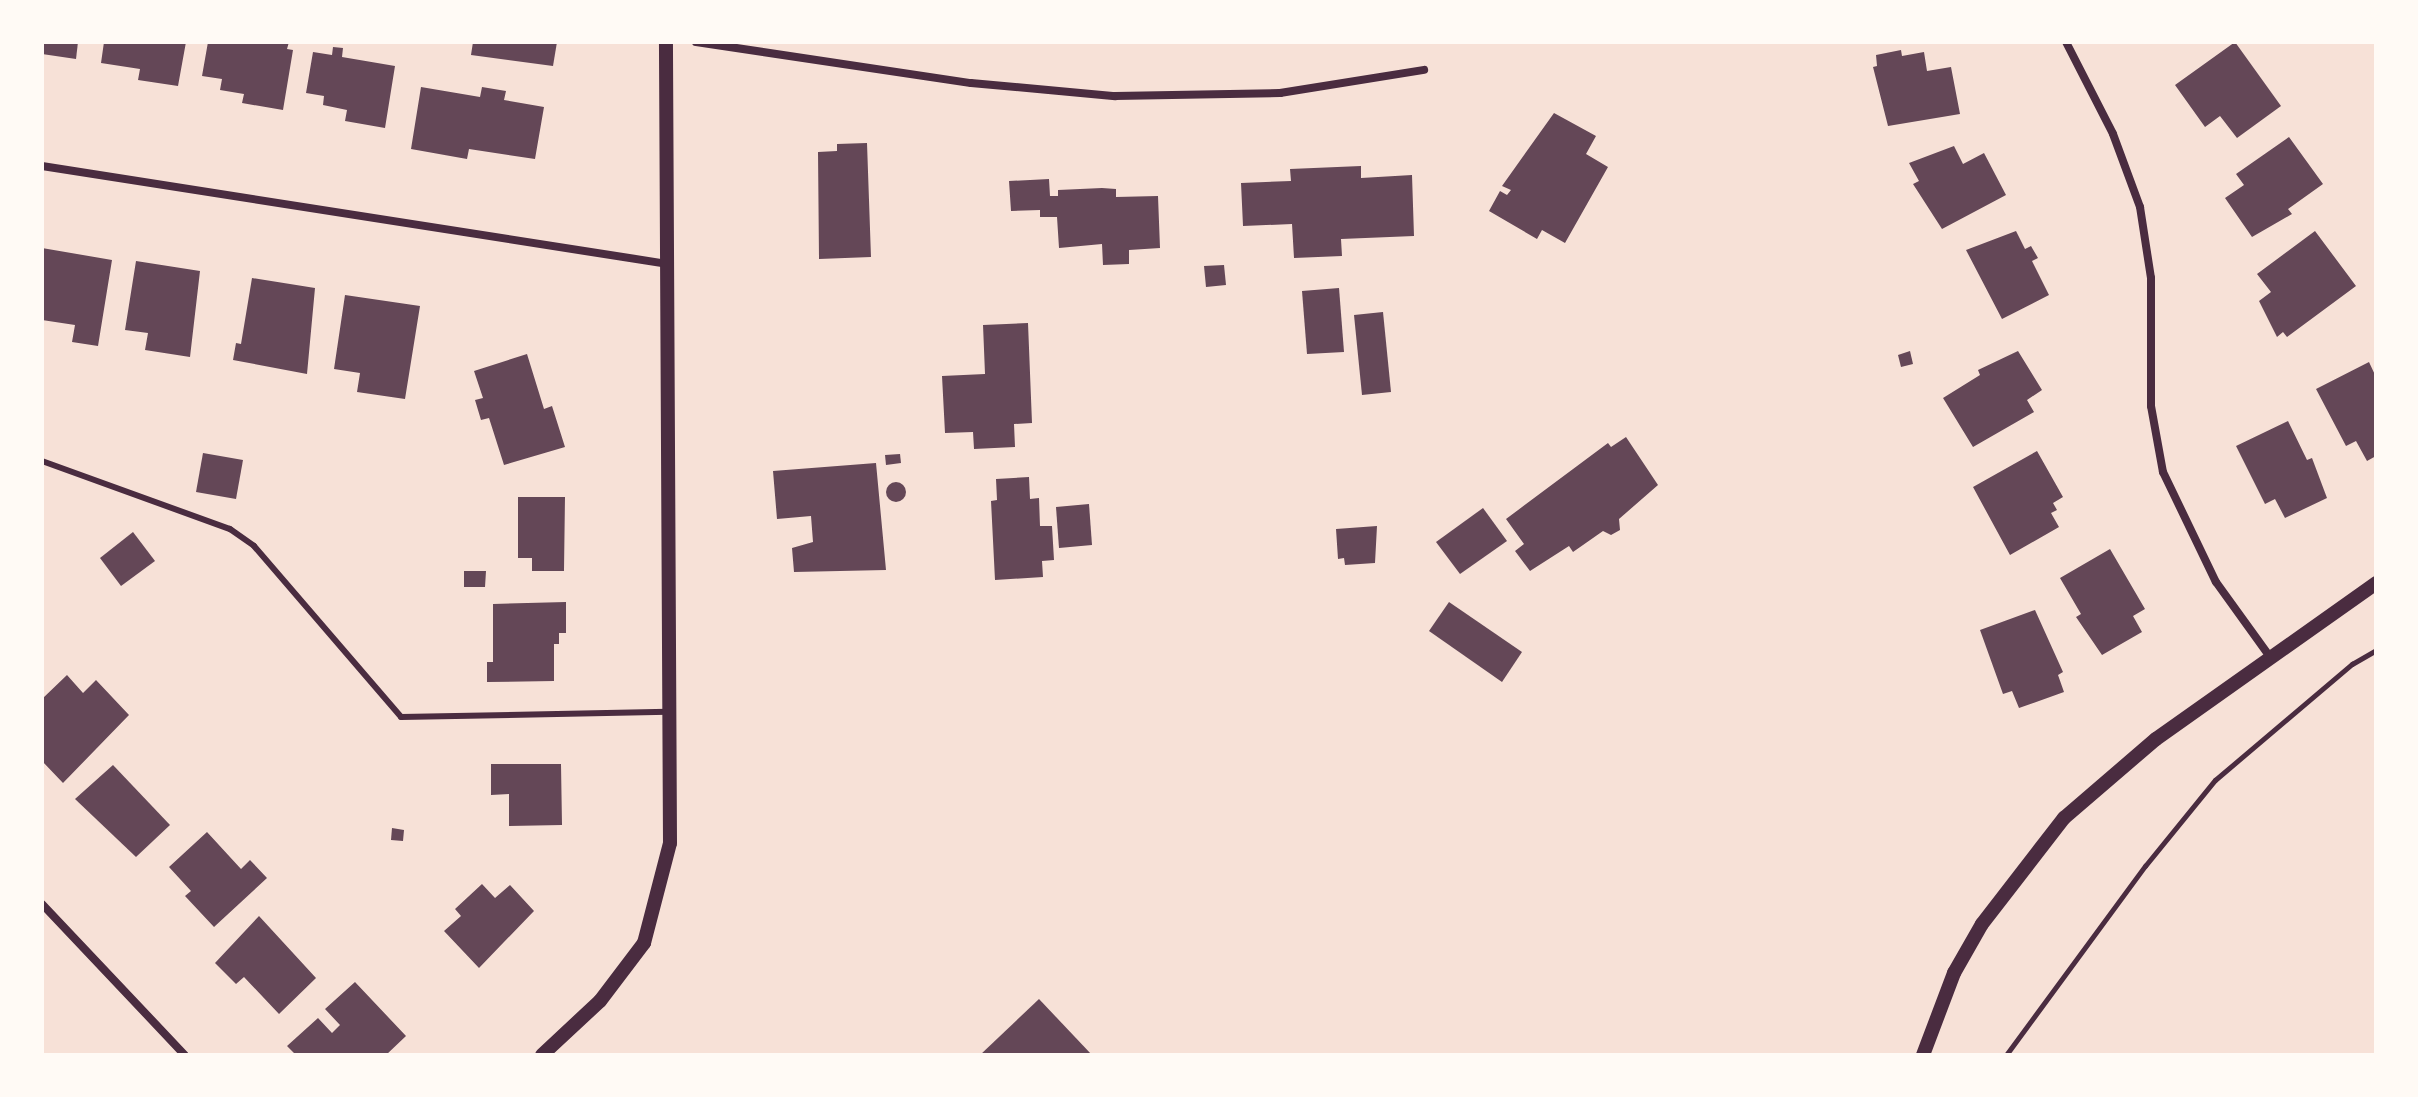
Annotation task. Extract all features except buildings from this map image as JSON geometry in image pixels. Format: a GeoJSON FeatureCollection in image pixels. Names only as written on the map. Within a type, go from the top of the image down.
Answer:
{"type":"FeatureCollection","features":[{"type":"Feature","properties":{"kind":"street"},"geometry":{"type":"LineString","coordinates":[[542,1055],[600,1001],[644,943],[670,843],[666,42]]}},
{"type":"Feature","properties":{"kind":"street"},"geometry":{"type":"LineString","coordinates":[[696,42],[971,83],[1115,96],[1267,94],[1424,70]]}},
{"type":"Feature","properties":{"kind":"street"},"geometry":{"type":"LineString","coordinates":[[2066,42],[2113,134],[2140,207],[2151,278],[2150,398],[2163,472],[2216,582],[2270,657]]}},
{"type":"Feature","properties":{"kind":"street"},"geometry":{"type":"LineString","coordinates":[[42,166],[668,264]]}},
{"type":"Feature","properties":{"kind":"street"},"geometry":{"type":"LineString","coordinates":[[1923,1055],[1954,973],[1998,897],[2039,845],[2124,764],[2376,583]]}},
{"type":"Feature","properties":{"kind":"street"},"geometry":{"type":"LineString","coordinates":[[42,904],[185,1055]]}},
{"type":"Feature","properties":{"kind":"lane"},"geometry":{"type":"LineString","coordinates":[[42,461],[242,537],[401,717],[671,712]]}},
{"type":"Feature","properties":{"kind":"path"},"geometry":{"type":"LineString","coordinates":[[2006,1055],[2145,866],[2215,780],[2352,664],[2376,650]]}}]}
